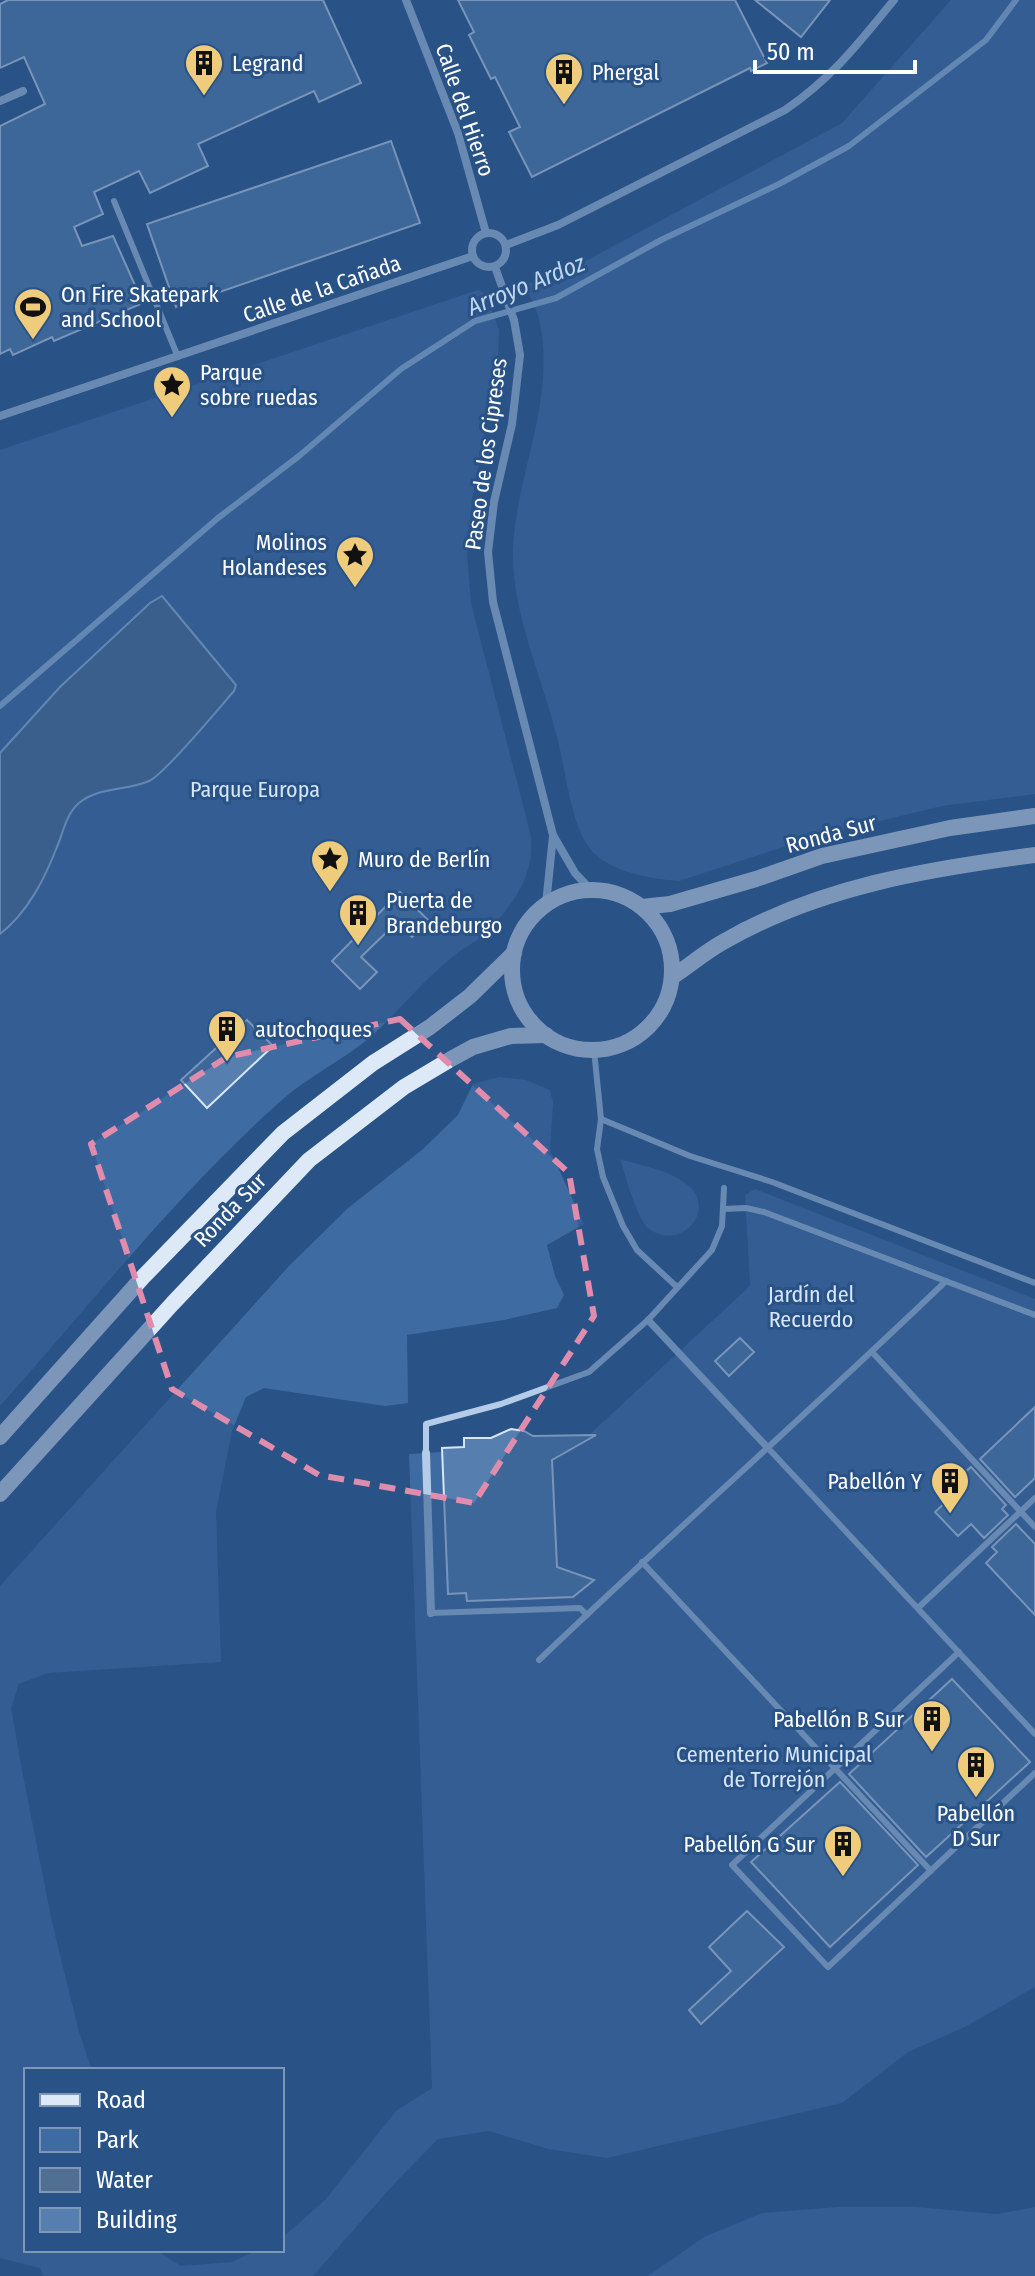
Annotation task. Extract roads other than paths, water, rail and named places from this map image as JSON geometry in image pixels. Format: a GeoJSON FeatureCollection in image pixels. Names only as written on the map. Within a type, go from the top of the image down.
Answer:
{"type":"FeatureCollection","features":[{"type":"Feature","properties":{"kind":"main road","name":"Ronda Sur"},"geometry":{"type":"LineString","coordinates":[[642,907],[685,900],[822,856],[950,828],[1035,816]]}},
{"type":"Feature","properties":{"kind":"main road"},"geometry":{"type":"LineString","coordinates":[[672,977],[721,942],[777,914],[842,890],[964,864],[1035,855]]}},
{"type":"Feature","properties":{"kind":"main road"},"geometry":{"type":"LineString","coordinates":[[546,904],[567,893],[591,890],[618,894],[642,907],[660,926],[670,951],[672,977],[667,1000],[655,1020],[638,1036],[617,1046],[594,1050]]}},
{"type":"Feature","properties":{"kind":"main road","name":"Ronda Sur"},"geometry":{"type":"LineString","coordinates":[[0,1437],[143,1277],[283,1133],[373,1063],[430,1027],[470,996],[514,953],[525,926],[546,904]]}},
{"type":"Feature","properties":{"kind":"main road"},"geometry":{"type":"LineString","coordinates":[[514,953],[513,984],[524,1013],[546,1035]]}},
{"type":"Feature","properties":{"kind":"main road","name":"Ronda Sur"},"geometry":{"type":"LineString","coordinates":[[0,1494],[173,1303],[309,1160],[404,1087],[473,1047],[511,1036],[546,1035],[569,1047],[594,1050]]}},
{"type":"Feature","properties":{"kind":"street","name":"Calle del Hierro"},"geometry":{"type":"LineString","coordinates":[[406,0],[458,133],[486,233]]}},
{"type":"Feature","properties":{"kind":"street"},"geometry":{"type":"LineString","coordinates":[[506,245],[558,225],[785,110],[840,66],[894,0]]}},
{"type":"Feature","properties":{"kind":"street"},"geometry":{"type":"LineString","coordinates":[[0,101],[23,91]]}},
{"type":"Feature","properties":{"kind":"street"},"geometry":{"type":"LineString","coordinates":[[486,233],[498,235],[506,245],[505,258],[495,267],[482,266],[473,256],[474,241],[486,233]]}},
{"type":"Feature","properties":{"kind":"street","name":"Calle de la Cañada"},"geometry":{"type":"LineString","coordinates":[[0,416],[473,256]]}},
{"type":"Feature","properties":{"kind":"street","name":"Paseo de los Cipreses"},"geometry":{"type":"LineString","coordinates":[[495,267],[514,320],[520,355],[519,382],[494,502],[488,552],[496,616],[553,835],[575,873],[591,890]]}},
{"type":"Feature","properties":{"kind":"street","name":"Paseo de los Cipreses"},"geometry":{"type":"LineString","coordinates":[[546,904],[553,835]]}},
{"type":"Feature","properties":{"kind":"street"},"geometry":{"type":"LineString","coordinates":[[648,1320],[767,1447]]}},
{"type":"Feature","properties":{"kind":"street"},"geometry":{"type":"LineString","coordinates":[[426,1453],[431,1613]]}},
{"type":"Feature","properties":{"kind":"lane"},"geometry":{"type":"LineString","coordinates":[[114,201],[178,357]]}},
{"type":"Feature","properties":{"kind":"lane"},"geometry":{"type":"LineString","coordinates":[[594,1050],[601,1119],[597,1149],[603,1177],[623,1226],[637,1250],[677,1287]]}},
{"type":"Feature","properties":{"kind":"lane"},"geometry":{"type":"LineString","coordinates":[[601,1119],[690,1156],[772,1182],[1035,1283]]}},
{"type":"Feature","properties":{"kind":"lane"},"geometry":{"type":"LineString","coordinates":[[426,1453],[426,1424],[501,1404],[589,1372],[648,1320],[712,1250],[722,1226],[724,1188]]}},
{"type":"Feature","properties":{"kind":"lane"},"geometry":{"type":"LineString","coordinates":[[723,1209],[746,1208],[764,1212],[1035,1315]]}},
{"type":"Feature","properties":{"kind":"lane"},"geometry":{"type":"LineString","coordinates":[[539,1660],[946,1281]]}},
{"type":"Feature","properties":{"kind":"lane"},"geometry":{"type":"LineString","coordinates":[[872,1352],[1035,1527]]}},
{"type":"Feature","properties":{"kind":"lane"},"geometry":{"type":"LineString","coordinates":[[767,1447],[1035,1734]]}},
{"type":"Feature","properties":{"kind":"lane"},"geometry":{"type":"LineString","coordinates":[[918,1608],[1035,1498]]}},
{"type":"Feature","properties":{"kind":"lane"},"geometry":{"type":"LineString","coordinates":[[642,1562],[931,1871]]}},
{"type":"Feature","properties":{"kind":"lane"},"geometry":{"type":"LineString","coordinates":[[431,1613],[580,1608],[587,1615]]}},
{"type":"Feature","properties":{"kind":"lane"},"geometry":{"type":"LineString","coordinates":[[959,1652],[732,1865],[828,1967],[1035,1773]]}},
{"type":"Feature","properties":{"kind":"water"},"geometry":{"type":"Polygon","coordinates":[[[162,596],[236,685],[234,691],[156,776],[140,784],[94,794],[75,807],[34,895],[19,916],[0,934],[0,753],[60,687],[150,603],[162,596]]]}},
{"type":"Feature","properties":{"kind":"waterway","name":"Arroyo Ardoz"},"geometry":{"type":"LineString","coordinates":[[0,706],[218,518],[299,456],[401,369],[475,321],[556,298],[661,240],[779,184],[849,146],[986,40],[1016,0]]}},
{"type":"Feature","properties":{"kind":"place","name":"Legrand"},"geometry":{"type":"Point","coordinates":[204,97]}},
{"type":"Feature","properties":{"kind":"place","name":"Phergal"},"geometry":{"type":"Point","coordinates":[564,106]}},
{"type":"Feature","properties":{"kind":"place","name":"On Fire Skatepark and School"},"geometry":{"type":"Point","coordinates":[33,341]}},
{"type":"Feature","properties":{"kind":"place","name":"Parque sobre ruedas"},"geometry":{"type":"Point","coordinates":[172,419]}},
{"type":"Feature","properties":{"kind":"place","name":"Molinos Holandeses"},"geometry":{"type":"Point","coordinates":[355,589]}},
{"type":"Feature","properties":{"kind":"place","name":"Muro de Berlín"},"geometry":{"type":"Point","coordinates":[330,893]}},
{"type":"Feature","properties":{"kind":"place","name":"Puerta de Brandeburgo"},"geometry":{"type":"Point","coordinates":[358,947]}},
{"type":"Feature","properties":{"kind":"place","name":"autochoques"},"geometry":{"type":"Point","coordinates":[227,1063]}},
{"type":"Feature","properties":{"kind":"place","name":"Pabellón Y"},"geometry":{"type":"Point","coordinates":[950,1515]}},
{"type":"Feature","properties":{"kind":"place","name":"Pabellón B Sur"},"geometry":{"type":"Point","coordinates":[932,1753]}},
{"type":"Feature","properties":{"kind":"place","name":"Pabellón D Sur"},"geometry":{"type":"Point","coordinates":[976,1799]}},
{"type":"Feature","properties":{"kind":"place","name":"Pabellón G Sur"},"geometry":{"type":"Point","coordinates":[843,1878]}},
{"type":"Feature","properties":{"kind":"park label","name":"Parque Europa"},"geometry":{"type":"Point","coordinates":[255,789]}},
{"type":"Feature","properties":{"kind":"park label","name":"Jardín del Recuerdo"},"geometry":{"type":"Point","coordinates":[811,1306]}},
{"type":"Feature","properties":{"kind":"park label","name":"Cementerio Municipal de Torrejón"},"geometry":{"type":"Point","coordinates":[774,1766]}}]}
